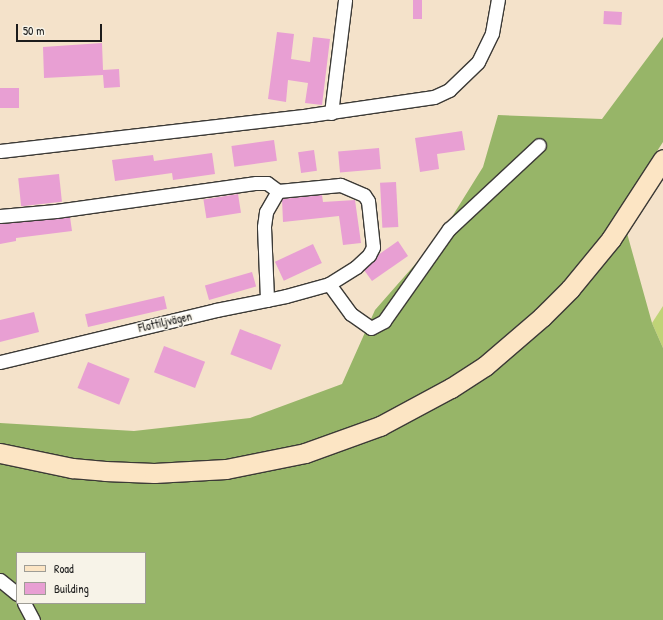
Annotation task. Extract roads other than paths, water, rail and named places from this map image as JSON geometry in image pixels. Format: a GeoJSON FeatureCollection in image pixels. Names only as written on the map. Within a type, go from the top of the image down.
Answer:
{"type":"FeatureCollection","features":[{"type":"Feature","properties":{"kind":"street"},"geometry":{"type":"LineString","coordinates":[[331,112],[345,0]]}},
{"type":"Feature","properties":{"kind":"street"},"geometry":{"type":"LineString","coordinates":[[0,151],[414,102],[434,97],[449,90],[475,66],[486,49],[492,33],[498,0]]}},
{"type":"Feature","properties":{"kind":"street"},"geometry":{"type":"LineString","coordinates":[[0,216],[63,210],[256,183],[267,183],[278,191],[340,185],[354,189],[368,201],[373,247],[369,255],[356,267],[330,284],[351,314],[371,328],[384,321],[449,229],[539,144]]}},
{"type":"Feature","properties":{"kind":"street"},"geometry":{"type":"LineString","coordinates":[[0,453],[39,462],[105,471],[154,473],[219,470],[261,464],[305,453],[380,426],[451,388],[485,366],[531,328],[570,289],[599,254],[663,159]]}},
{"type":"Feature","properties":{"kind":"street"},"geometry":{"type":"LineString","coordinates":[[267,300],[264,227],[266,212],[278,191]]}},
{"type":"Feature","properties":{"kind":"street","name":"Flottiljvägen"},"geometry":{"type":"LineString","coordinates":[[0,362],[330,284]]}},
{"type":"Feature","properties":{"kind":"street"},"geometry":{"type":"LineString","coordinates":[[0,580],[16,593]]}},
{"type":"Feature","properties":{"kind":"street"},"geometry":{"type":"LineString","coordinates":[[25,604],[33,620]]}}]}
